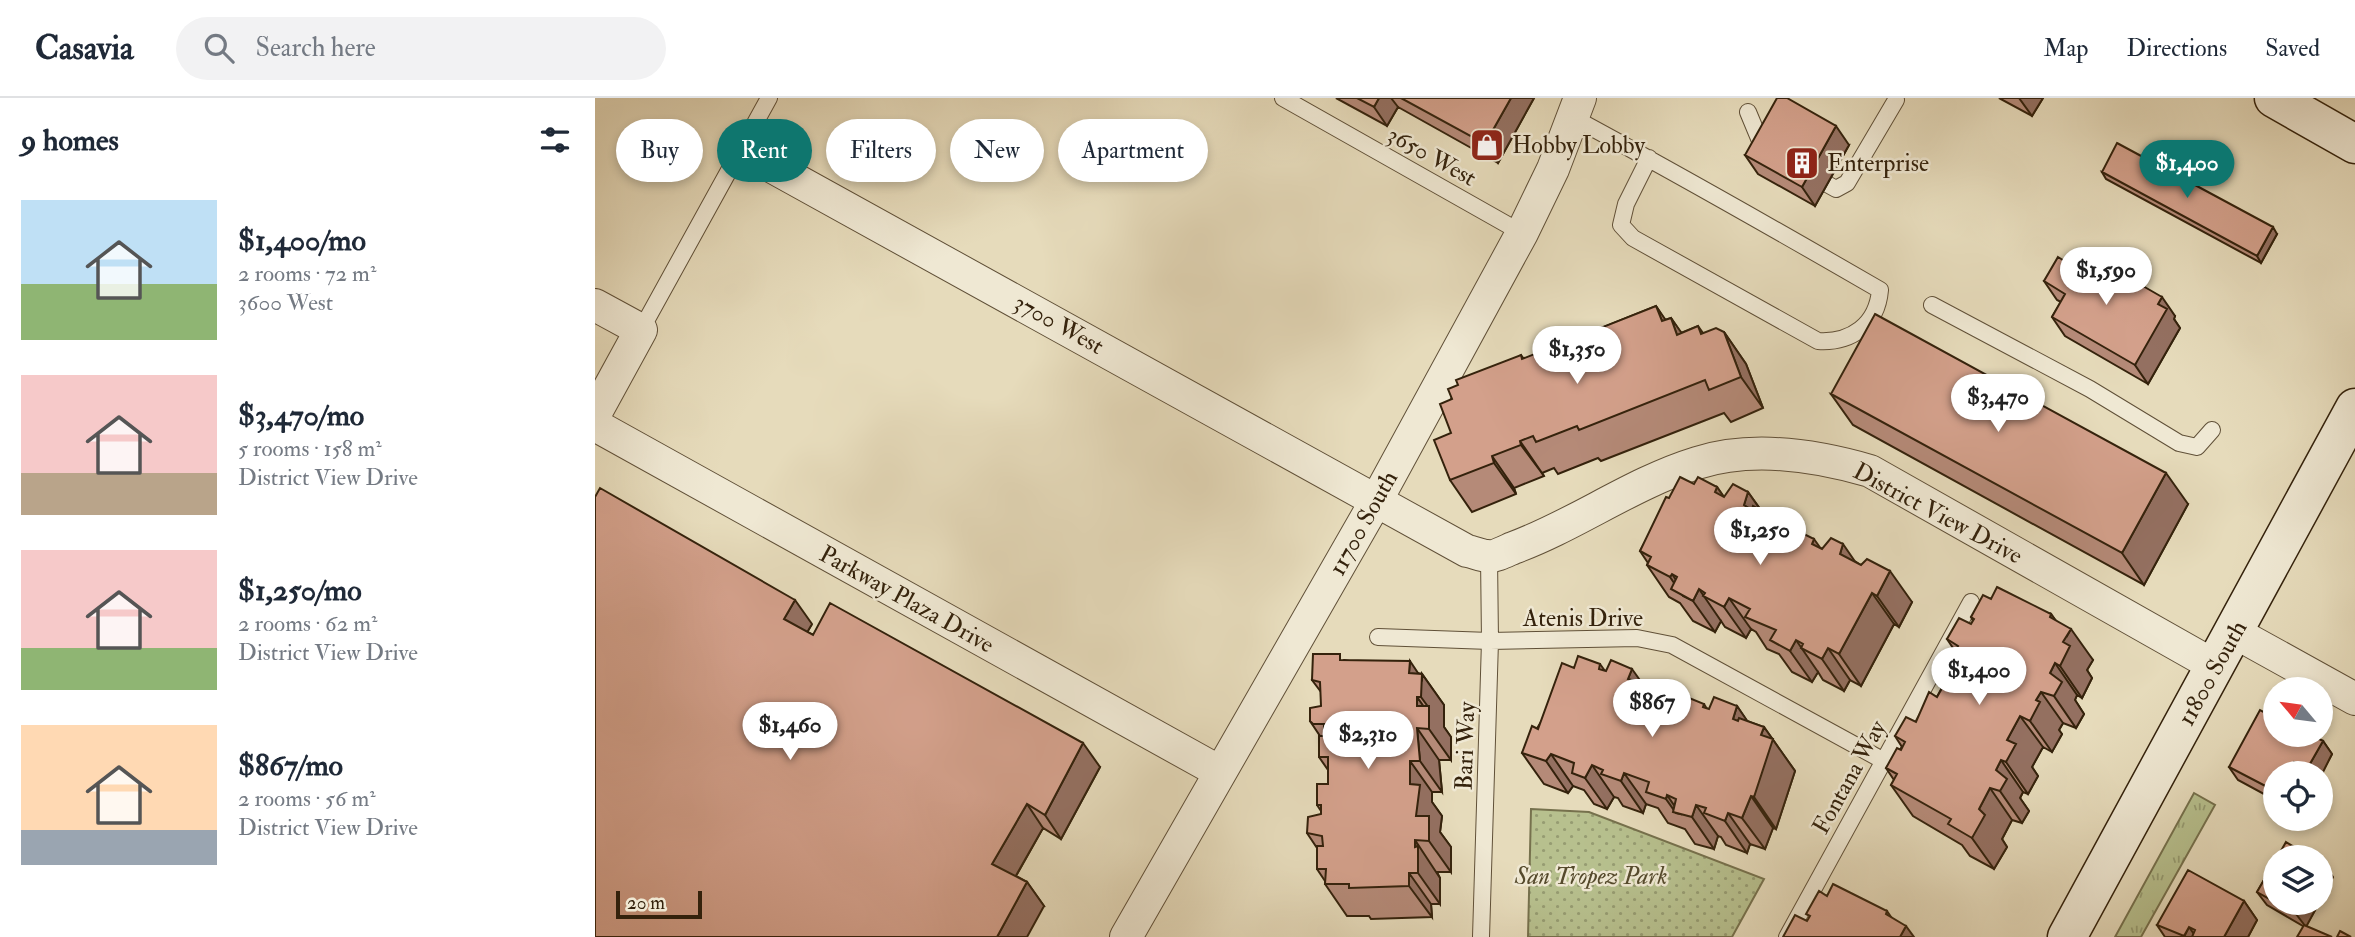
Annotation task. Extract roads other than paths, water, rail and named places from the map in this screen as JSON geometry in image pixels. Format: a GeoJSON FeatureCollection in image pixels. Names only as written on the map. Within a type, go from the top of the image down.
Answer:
{"type":"FeatureCollection","features":[{"type":"Feature","properties":{"kind":"main road"},"geometry":{"type":"LineString","coordinates":[[2274,98],[2355,145]]}},
{"type":"Feature","properties":{"kind":"main road","name":"11800 South"},"geometry":{"type":"LineString","coordinates":[[2067,937],[2355,408]]}},
{"type":"Feature","properties":{"kind":"street","name":"11700 South"},"geometry":{"type":"LineString","coordinates":[[1126,937],[1376,501],[1522,233],[1553,169],[1576,107]]}},
{"type":"Feature","properties":{"kind":"street","name":"3700 West"},"geometry":{"type":"LineString","coordinates":[[800,182],[1376,501]]}},
{"type":"Feature","properties":{"kind":"street"},"geometry":{"type":"LineString","coordinates":[[595,305],[641,330],[595,414]]}},
{"type":"Feature","properties":{"kind":"street","name":"Parkway Plaza Drive"},"geometry":{"type":"LineString","coordinates":[[595,425],[1220,772]]}},
{"type":"Feature","properties":{"kind":"street","name":"District View Drive"},"geometry":{"type":"LineString","coordinates":[[1489,557],[1542,537],[1622,494],[1697,463],[1739,454],[1781,454],[1832,460],[1870,471],[2215,666]]}},
{"type":"Feature","properties":{"kind":"street"},"geometry":{"type":"LineString","coordinates":[[1376,501],[1467,551],[1489,557]]}},
{"type":"Feature","properties":{"kind":"street"},"geometry":{"type":"LineString","coordinates":[[2234,632],[2355,699]]}},
{"type":"Feature","properties":{"kind":"lane"},"geometry":{"type":"LineString","coordinates":[[757,119],[769,98]]}},
{"type":"Feature","properties":{"kind":"lane","name":"3650 West"},"geometry":{"type":"LineString","coordinates":[[1283,98],[1522,233]]}},
{"type":"Feature","properties":{"kind":"lane"},"geometry":{"type":"LineString","coordinates":[[1827,184],[1836,189],[1847,183],[1896,100]]}},
{"type":"Feature","properties":{"kind":"lane"},"geometry":{"type":"LineString","coordinates":[[1576,107],[1649,158],[1880,290],[1879,305],[1869,320],[1856,335],[1837,342],[1818,341],[1633,238],[1621,225],[1626,204],[1649,158]]}},
{"type":"Feature","properties":{"kind":"lane"},"geometry":{"type":"LineString","coordinates":[[1748,113],[1763,148],[1770,152]]}},
{"type":"Feature","properties":{"kind":"lane"},"geometry":{"type":"LineString","coordinates":[[641,330],[722,182]]}},
{"type":"Feature","properties":{"kind":"lane"},"geometry":{"type":"LineString","coordinates":[[1932,305],[2090,389],[2179,443],[2197,447],[2212,430]]}},
{"type":"Feature","properties":{"kind":"lane","name":"Bari Way"},"geometry":{"type":"LineString","coordinates":[[1481,937],[1490,641],[1489,557]]}},
{"type":"Feature","properties":{"kind":"lane","name":"Fontana Way"},"geometry":{"type":"LineString","coordinates":[[1787,937],[1971,601]]}},
{"type":"Feature","properties":{"kind":"lane","name":"Atenis Drive"},"geometry":{"type":"LineString","coordinates":[[1378,637],[1490,641],[1637,638],[1672,645],[1884,761]]}},
{"type":"Feature","properties":{"kind":"place","name":"Hobby Lobby"},"geometry":{"type":"Point","coordinates":[1487,145]}},
{"type":"Feature","properties":{"kind":"place","name":"Enterprise"},"geometry":{"type":"Point","coordinates":[1802,163]}},
{"type":"Feature","properties":{"kind":"park label","name":"San Tropez Park"},"geometry":{"type":"Point","coordinates":[1591,876]}}]}
